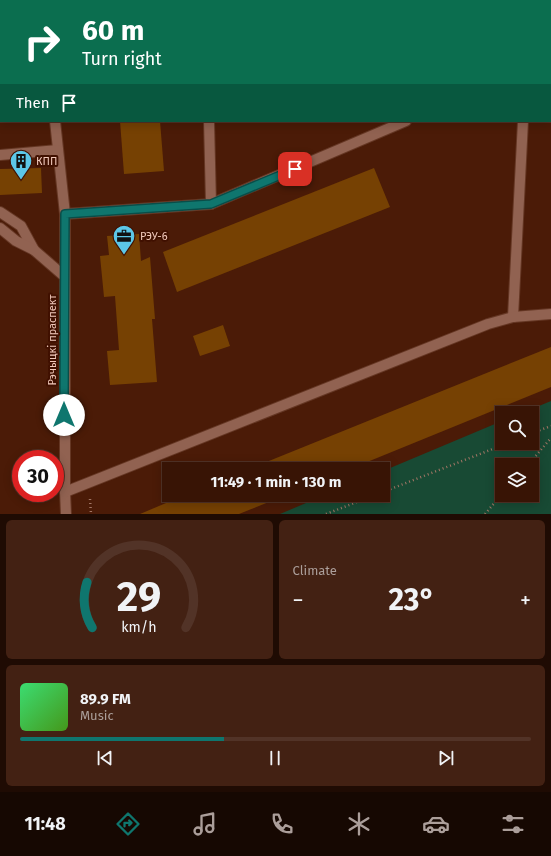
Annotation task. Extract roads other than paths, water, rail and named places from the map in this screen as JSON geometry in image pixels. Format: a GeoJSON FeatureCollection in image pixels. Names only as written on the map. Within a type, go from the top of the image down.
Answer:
{"type":"FeatureCollection","features":[{"type":"Feature","properties":{"kind":"street","name":"Рэчыцкі праспект"},"geometry":{"type":"LineString","coordinates":[[55,122],[65,214],[64,276],[66,514]]}},
{"type":"Feature","properties":{"kind":"street"},"geometry":{"type":"LineString","coordinates":[[209,122],[211,204]]}},
{"type":"Feature","properties":{"kind":"street"},"geometry":{"type":"LineString","coordinates":[[65,214],[211,204],[404,122]]}},
{"type":"Feature","properties":{"kind":"street"},"geometry":{"type":"LineString","coordinates":[[513,316],[523,122]]}},
{"type":"Feature","properties":{"kind":"street"},"geometry":{"type":"LineString","coordinates":[[0,155],[58,150]]}},
{"type":"Feature","properties":{"kind":"street"},"geometry":{"type":"LineString","coordinates":[[0,212],[21,226],[34,250]]}},
{"type":"Feature","properties":{"kind":"street"},"geometry":{"type":"LineString","coordinates":[[0,228],[16,241],[34,250],[64,276]]}},
{"type":"Feature","properties":{"kind":"street"},"geometry":{"type":"LineString","coordinates":[[65,492],[488,324],[513,316],[551,314]]}},
{"type":"Feature","properties":{"kind":"place","name":"КПП"},"geometry":{"type":"Point","coordinates":[21,180]}},
{"type":"Feature","properties":{"kind":"place","name":"РЭУ-6"},"geometry":{"type":"Point","coordinates":[124,256]}}]}
